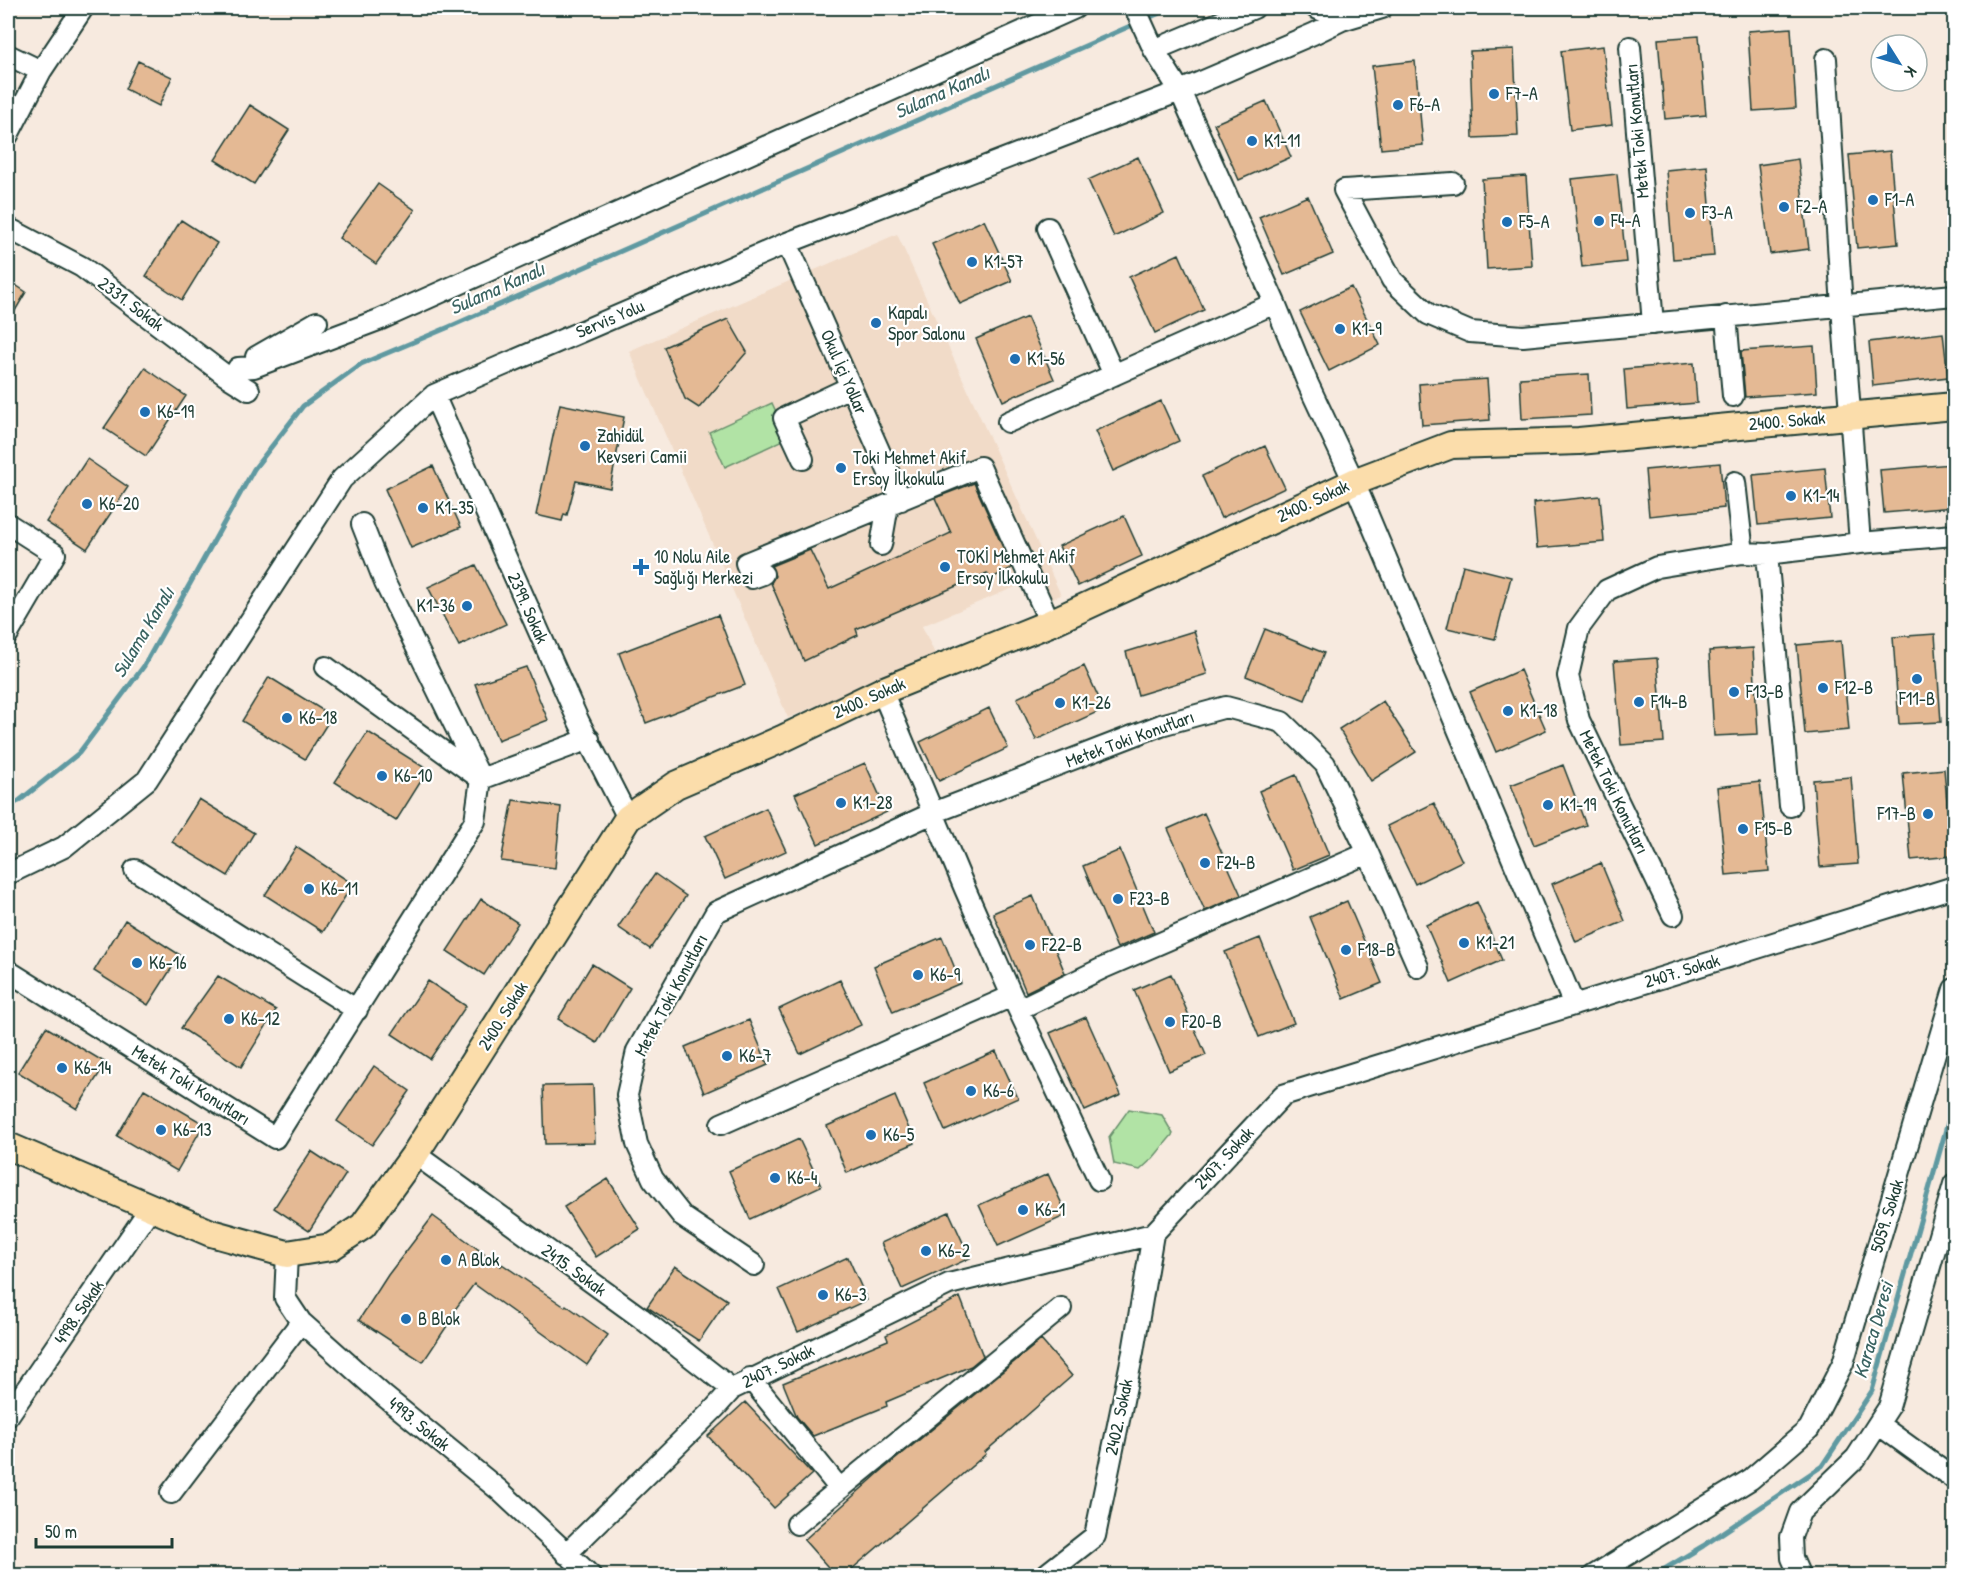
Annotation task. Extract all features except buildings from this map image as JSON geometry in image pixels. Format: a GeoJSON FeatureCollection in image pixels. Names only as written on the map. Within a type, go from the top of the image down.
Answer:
{"type":"FeatureCollection","features":[{"type":"Feature","properties":{"kind":"main road","name":"2400. Sokak"},"geometry":{"type":"LineString","coordinates":[[8,1146],[211,1233],[287,1254],[330,1247],[363,1226],[415,1154],[628,818],[676,785],[782,739],[882,691],[1050,623],[1354,482],[1451,445],[1579,441],[1954,406]]}},
{"type":"Feature","properties":{"kind":"street"},"geometry":{"type":"LineString","coordinates":[[8,135],[41,70],[83,8]]}},
{"type":"Feature","properties":{"kind":"street"},"geometry":{"type":"LineString","coordinates":[[231,371],[257,366],[381,319],[1075,8]]}},
{"type":"Feature","properties":{"kind":"street"},"geometry":{"type":"LineString","coordinates":[[1135,8],[1151,43],[1180,91],[1275,303],[1308,384],[1354,482],[1574,1005]]}},
{"type":"Feature","properties":{"kind":"street"},"geometry":{"type":"LineString","coordinates":[[1151,43],[1231,8]]}},
{"type":"Feature","properties":{"kind":"street"},"geometry":{"type":"LineString","coordinates":[[1151,43],[1254,8]]}},
{"type":"Feature","properties":{"kind":"street"},"geometry":{"type":"LineString","coordinates":[[1316,8],[1342,20]]}},
{"type":"Feature","properties":{"kind":"street","name":"Servis Yolu"},"geometry":{"type":"LineString","coordinates":[[8,874],[64,847],[147,780],[342,479],[434,394],[787,243],[1180,91],[1342,20],[1382,8]]}},
{"type":"Feature","properties":{"kind":"street","name":"Metek Toki Konutları"},"geometry":{"type":"LineString","coordinates":[[1630,47],[1653,324]]}},
{"type":"Feature","properties":{"kind":"street"},"geometry":{"type":"LineString","coordinates":[[8,55],[41,70]]}},
{"type":"Feature","properties":{"kind":"street"},"geometry":{"type":"LineString","coordinates":[[1826,59],[1860,543]]}},
{"type":"Feature","properties":{"kind":"street"},"geometry":{"type":"LineString","coordinates":[[1453,183],[1344,190],[1392,280],[1428,314],[1470,332],[1523,336],[1954,295]]}},
{"type":"Feature","properties":{"kind":"street","name":"2331. Sokak"},"geometry":{"type":"LineString","coordinates":[[8,228],[82,267],[231,371],[249,390]]}},
{"type":"Feature","properties":{"kind":"street"},"geometry":{"type":"LineString","coordinates":[[1048,228],[1114,375]]}},
{"type":"Feature","properties":{"kind":"street","name":"Okul İçi Yollar"},"geometry":{"type":"LineString","coordinates":[[787,243],[850,387],[895,503]]}},
{"type":"Feature","properties":{"kind":"street"},"geometry":{"type":"LineString","coordinates":[[1008,422],[1275,303]]}},
{"type":"Feature","properties":{"kind":"street"},"geometry":{"type":"LineString","coordinates":[[1726,315],[1733,396]]}},
{"type":"Feature","properties":{"kind":"street"},"geometry":{"type":"LineString","coordinates":[[231,371],[317,322]]}},
{"type":"Feature","properties":{"kind":"street"},"geometry":{"type":"LineString","coordinates":[[803,459],[784,418],[850,387]]}},
{"type":"Feature","properties":{"kind":"street","name":"2399. Sokak"},"geometry":{"type":"LineString","coordinates":[[434,394],[579,722],[628,818]]}},
{"type":"Feature","properties":{"kind":"street"},"geometry":{"type":"LineString","coordinates":[[763,574],[752,578],[746,563],[981,467],[1050,623]]}},
{"type":"Feature","properties":{"kind":"street"},"geometry":{"type":"LineString","coordinates":[[1734,482],[1743,553]]}},
{"type":"Feature","properties":{"kind":"street"},"geometry":{"type":"LineString","coordinates":[[881,545],[895,503]]}},
{"type":"Feature","properties":{"kind":"street"},"geometry":{"type":"LineString","coordinates":[[8,524],[55,554],[8,634]]}},
{"type":"Feature","properties":{"kind":"street"},"geometry":{"type":"LineString","coordinates":[[362,524],[385,583],[480,779]]}},
{"type":"Feature","properties":{"kind":"street","name":"Metek Toki Konutları"},"geometry":{"type":"LineString","coordinates":[[1673,915],[1579,720],[1568,676],[1579,628],[1607,590],[1657,567],[1743,553],[1767,554],[1954,535]]}},
{"type":"Feature","properties":{"kind":"street"},"geometry":{"type":"LineString","coordinates":[[1767,554],[1791,806]]}},
{"type":"Feature","properties":{"kind":"street"},"geometry":{"type":"LineString","coordinates":[[326,667],[480,779]]}},
{"type":"Feature","properties":{"kind":"street"},"geometry":{"type":"LineString","coordinates":[[882,691],[1016,1002],[1099,1180]]}},
{"type":"Feature","properties":{"kind":"street","name":"Metek Toki Konutları"},"geometry":{"type":"LineString","coordinates":[[754,1265],[683,1217],[653,1179],[637,1144],[627,1095],[637,1051],[716,912],[933,813],[1161,725],[1226,707],[1282,722],[1325,764],[1368,853],[1418,967]]}},
{"type":"Feature","properties":{"kind":"street"},"geometry":{"type":"LineString","coordinates":[[480,779],[589,740]]}},
{"type":"Feature","properties":{"kind":"street","name":"Metek Toki Konutları"},"geometry":{"type":"LineString","coordinates":[[8,971],[275,1138],[475,821],[480,779]]}},
{"type":"Feature","properties":{"kind":"street"},"geometry":{"type":"LineString","coordinates":[[721,1124],[1103,968],[1368,853]]}},
{"type":"Feature","properties":{"kind":"street"},"geometry":{"type":"LineString","coordinates":[[135,870],[357,1010]]}},
{"type":"Feature","properties":{"kind":"street","name":"2407. Sokak"},"geometry":{"type":"LineString","coordinates":[[566,1554],[732,1389],[750,1378],[949,1284],[1153,1234],[1283,1095],[1954,887]]}},
{"type":"Feature","properties":{"kind":"street","name":"5059. Sokak"},"geometry":{"type":"LineString","coordinates":[[1593,1575],[1751,1479],[1809,1429],[1843,1363],[1954,989]]}},
{"type":"Feature","properties":{"kind":"street","name":"2415. Sokak"},"geometry":{"type":"LineString","coordinates":[[415,1154],[641,1318],[732,1389]]}},
{"type":"Feature","properties":{"kind":"street"},"geometry":{"type":"LineString","coordinates":[[1800,1575],[1792,1558],[1791,1537],[1800,1512],[1856,1458],[1889,1407],[1954,1184]]}},
{"type":"Feature","properties":{"kind":"street","name":"4998. Sokak"},"geometry":{"type":"LineString","coordinates":[[8,1416],[151,1207]]}},
{"type":"Feature","properties":{"kind":"street","name":"2402. Sokak"},"geometry":{"type":"LineString","coordinates":[[1044,1575],[1095,1536],[1133,1352],[1153,1234]]}},
{"type":"Feature","properties":{"kind":"street","name":"4993. Sokak"},"geometry":{"type":"LineString","coordinates":[[287,1254],[285,1298],[301,1322],[384,1396],[499,1490],[591,1575]]}},
{"type":"Feature","properties":{"kind":"street"},"geometry":{"type":"LineString","coordinates":[[797,1524],[1061,1308]]}},
{"type":"Feature","properties":{"kind":"street"},"geometry":{"type":"LineString","coordinates":[[171,1493],[301,1322]]}},
{"type":"Feature","properties":{"kind":"street"},"geometry":{"type":"LineString","coordinates":[[750,1378],[840,1489]]}},
{"type":"Feature","properties":{"kind":"street"},"geometry":{"type":"LineString","coordinates":[[1878,1424],[1954,1479]]}},
{"type":"Feature","properties":{"kind":"shaded area","name":"Toki Mehmet Akif Ersoy İlkokulu"},"geometry":{"type":"Polygon","coordinates":[[[897,234],[1061,595],[1035,605],[1020,585],[922,626],[935,654],[788,718],[629,351],[897,234]]]}},
{"type":"Feature","properties":{"kind":"green space"},"geometry":{"type":"Polygon","coordinates":[[[772,403],[788,438],[725,467],[709,432],[772,403]]]}},
{"type":"Feature","properties":{"kind":"green space"},"geometry":{"type":"Polygon","coordinates":[[[1129,1109],[1162,1115],[1173,1134],[1140,1170],[1114,1164],[1109,1137],[1129,1109]]]}},
{"type":"Feature","properties":{"kind":"waterway","name":"Sulama Kanalı"},"geometry":{"type":"LineString","coordinates":[[8,806],[19,801],[79,753],[144,666],[254,469],[303,406],[361,364],[1171,8]]}},
{"type":"Feature","properties":{"kind":"waterway","name":"Karaca Deresi"},"geometry":{"type":"LineString","coordinates":[[1653,1576],[1703,1546],[1822,1466],[1872,1391],[1954,1101]]}},
{"type":"Feature","properties":{"kind":"place","name":"F7-A"},"geometry":{"type":"Point","coordinates":[1494,94]}},
{"type":"Feature","properties":{"kind":"place","name":"F6-A"},"geometry":{"type":"Point","coordinates":[1398,105]}},
{"type":"Feature","properties":{"kind":"place","name":"K1-11"},"geometry":{"type":"Point","coordinates":[1252,141]}},
{"type":"Feature","properties":{"kind":"place","name":"F1-A"},"geometry":{"type":"Point","coordinates":[1873,200]}},
{"type":"Feature","properties":{"kind":"place","name":"F2-A"},"geometry":{"type":"Point","coordinates":[1784,207]}},
{"type":"Feature","properties":{"kind":"place","name":"F3-A"},"geometry":{"type":"Point","coordinates":[1690,213]}},
{"type":"Feature","properties":{"kind":"place","name":"F4-A"},"geometry":{"type":"Point","coordinates":[1599,221]}},
{"type":"Feature","properties":{"kind":"place","name":"F5-A"},"geometry":{"type":"Point","coordinates":[1507,222]}},
{"type":"Feature","properties":{"kind":"place","name":"K1-57"},"geometry":{"type":"Point","coordinates":[972,262]}},
{"type":"Feature","properties":{"kind":"place","name":"Kapalı Spor Salonu"},"geometry":{"type":"Point","coordinates":[876,323]}},
{"type":"Feature","properties":{"kind":"place","name":"K1-9"},"geometry":{"type":"Point","coordinates":[1340,329]}},
{"type":"Feature","properties":{"kind":"place","name":"K1-56"},"geometry":{"type":"Point","coordinates":[1015,359]}},
{"type":"Feature","properties":{"kind":"place","name":"K6-19"},"geometry":{"type":"Point","coordinates":[145,412]}},
{"type":"Feature","properties":{"kind":"place","name":"Zahidül Kevseri Camii"},"geometry":{"type":"Point","coordinates":[585,446]}},
{"type":"Feature","properties":{"kind":"place","name":"Toki Mehmet Akif Ersoy İlkokulu"},"geometry":{"type":"Point","coordinates":[841,468]}},
{"type":"Feature","properties":{"kind":"place","name":"K1-14"},"geometry":{"type":"Point","coordinates":[1791,496]}},
{"type":"Feature","properties":{"kind":"place","name":"K6-20"},"geometry":{"type":"Point","coordinates":[87,504]}},
{"type":"Feature","properties":{"kind":"place","name":"K1-35"},"geometry":{"type":"Point","coordinates":[423,508]}},
{"type":"Feature","properties":{"kind":"place","name":"10 Nolu Aile Sağlığı Merkezi"},"geometry":{"type":"Point","coordinates":[641,567]}},
{"type":"Feature","properties":{"kind":"place","name":"TOKİ Mehmet Akif Ersoy İlkokulu"},"geometry":{"type":"Point","coordinates":[945,567]}},
{"type":"Feature","properties":{"kind":"place","name":"K1-36"},"geometry":{"type":"Point","coordinates":[467,606]}},
{"type":"Feature","properties":{"kind":"place","name":"F11-B"},"geometry":{"type":"Point","coordinates":[1917,679]}},
{"type":"Feature","properties":{"kind":"place","name":"F12-B"},"geometry":{"type":"Point","coordinates":[1823,688]}},
{"type":"Feature","properties":{"kind":"place","name":"F13-B"},"geometry":{"type":"Point","coordinates":[1734,692]}},
{"type":"Feature","properties":{"kind":"place","name":"F14-B"},"geometry":{"type":"Point","coordinates":[1639,702]}},
{"type":"Feature","properties":{"kind":"place","name":"K1-26"},"geometry":{"type":"Point","coordinates":[1060,703]}},
{"type":"Feature","properties":{"kind":"place","name":"K1-18"},"geometry":{"type":"Point","coordinates":[1508,711]}},
{"type":"Feature","properties":{"kind":"place","name":"K6-18"},"geometry":{"type":"Point","coordinates":[287,718]}},
{"type":"Feature","properties":{"kind":"place","name":"K6-10"},"geometry":{"type":"Point","coordinates":[382,776]}},
{"type":"Feature","properties":{"kind":"place","name":"K1-28"},"geometry":{"type":"Point","coordinates":[841,803]}},
{"type":"Feature","properties":{"kind":"place","name":"K1-19"},"geometry":{"type":"Point","coordinates":[1548,805]}},
{"type":"Feature","properties":{"kind":"place","name":"F17-B"},"geometry":{"type":"Point","coordinates":[1928,814]}},
{"type":"Feature","properties":{"kind":"place","name":"F15-B"},"geometry":{"type":"Point","coordinates":[1743,829]}},
{"type":"Feature","properties":{"kind":"place","name":"F24-B"},"geometry":{"type":"Point","coordinates":[1205,863]}},
{"type":"Feature","properties":{"kind":"place","name":"K6-11"},"geometry":{"type":"Point","coordinates":[309,889]}},
{"type":"Feature","properties":{"kind":"place","name":"F23-B"},"geometry":{"type":"Point","coordinates":[1118,899]}},
{"type":"Feature","properties":{"kind":"place","name":"K1-21"},"geometry":{"type":"Point","coordinates":[1464,943]}},
{"type":"Feature","properties":{"kind":"place","name":"F22-B"},"geometry":{"type":"Point","coordinates":[1030,945]}},
{"type":"Feature","properties":{"kind":"place","name":"F18-B"},"geometry":{"type":"Point","coordinates":[1346,950]}},
{"type":"Feature","properties":{"kind":"place","name":"K6-16"},"geometry":{"type":"Point","coordinates":[137,963]}},
{"type":"Feature","properties":{"kind":"place","name":"K6-9"},"geometry":{"type":"Point","coordinates":[918,975]}},
{"type":"Feature","properties":{"kind":"place","name":"K6-12"},"geometry":{"type":"Point","coordinates":[229,1019]}},
{"type":"Feature","properties":{"kind":"place","name":"F20-B"},"geometry":{"type":"Point","coordinates":[1170,1022]}},
{"type":"Feature","properties":{"kind":"place","name":"K6-7"},"geometry":{"type":"Point","coordinates":[727,1056]}},
{"type":"Feature","properties":{"kind":"place","name":"K6-14"},"geometry":{"type":"Point","coordinates":[62,1068]}},
{"type":"Feature","properties":{"kind":"place","name":"K6-6"},"geometry":{"type":"Point","coordinates":[971,1091]}},
{"type":"Feature","properties":{"kind":"place","name":"K6-13"},"geometry":{"type":"Point","coordinates":[161,1130]}},
{"type":"Feature","properties":{"kind":"place","name":"K6-5"},"geometry":{"type":"Point","coordinates":[871,1135]}},
{"type":"Feature","properties":{"kind":"place","name":"K6-4"},"geometry":{"type":"Point","coordinates":[775,1178]}},
{"type":"Feature","properties":{"kind":"place","name":"K6-1"},"geometry":{"type":"Point","coordinates":[1023,1210]}},
{"type":"Feature","properties":{"kind":"place","name":"K6-2"},"geometry":{"type":"Point","coordinates":[926,1251]}},
{"type":"Feature","properties":{"kind":"place","name":"A Blok"},"geometry":{"type":"Point","coordinates":[446,1260]}},
{"type":"Feature","properties":{"kind":"place","name":"K6-3"},"geometry":{"type":"Point","coordinates":[823,1295]}},
{"type":"Feature","properties":{"kind":"place","name":"B Blok"},"geometry":{"type":"Point","coordinates":[406,1319]}}]}
